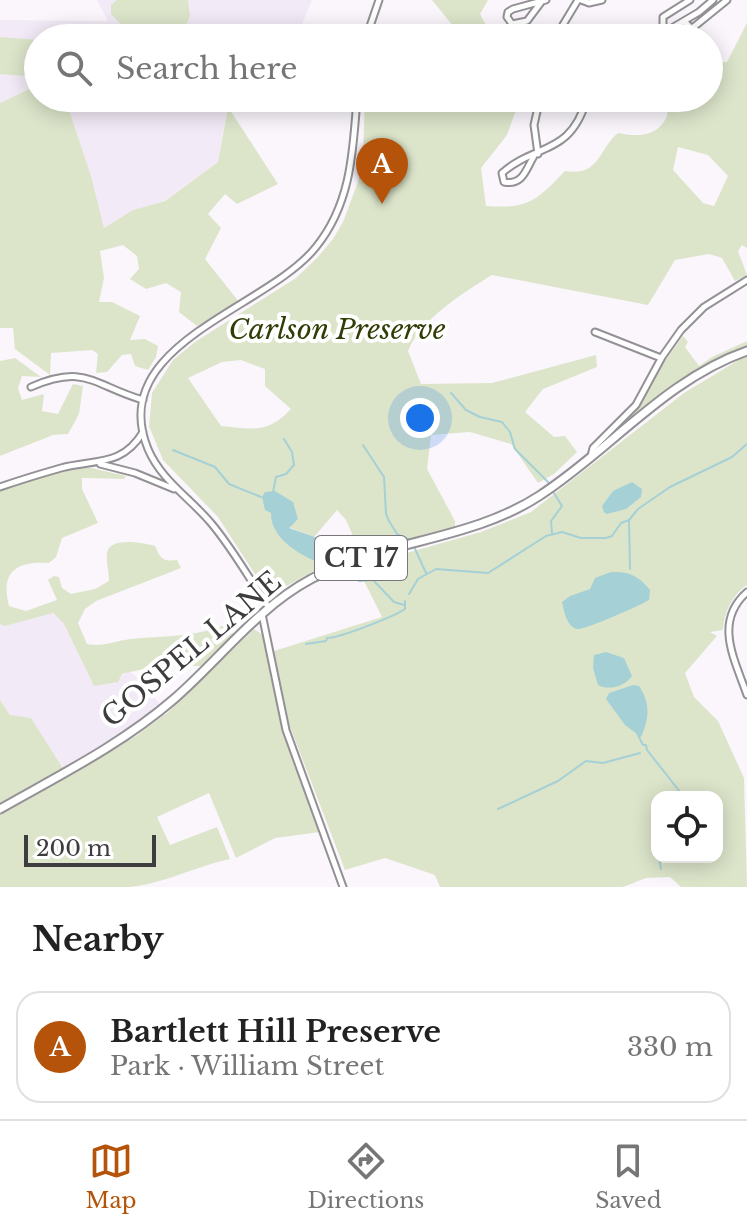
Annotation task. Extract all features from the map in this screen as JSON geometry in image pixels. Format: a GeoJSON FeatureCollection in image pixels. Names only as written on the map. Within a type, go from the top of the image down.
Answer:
{"type":"FeatureCollection","features":[{"type":"Feature","properties":{"kind":"main road","name":"GOSPEL LANE"},"geometry":{"type":"LineString","coordinates":[[0,809],[100,752],[142,724],[175,698],[266,611],[296,588],[331,570],[504,514],[539,496],[678,387],[710,367],[747,351]]}},
{"type":"Feature","properties":{"kind":"street"},"geometry":{"type":"LineString","coordinates":[[371,24],[379,0]]}},
{"type":"Feature","properties":{"kind":"street"},"geometry":{"type":"LineString","coordinates":[[544,0],[527,21],[512,24],[509,21],[508,12],[544,0]]}},
{"type":"Feature","properties":{"kind":"street"},"geometry":{"type":"LineString","coordinates":[[564,24],[579,0],[589,3],[602,0]]}},
{"type":"Feature","properties":{"kind":"street"},"geometry":{"type":"LineString","coordinates":[[663,24],[663,17],[690,0]]}},
{"type":"Feature","properties":{"kind":"street"},"geometry":{"type":"LineString","coordinates":[[679,24],[713,0]]}},
{"type":"Feature","properties":{"kind":"street"},"geometry":{"type":"LineString","coordinates":[[697,24],[727,0]]}},
{"type":"Feature","properties":{"kind":"street"},"geometry":{"type":"LineString","coordinates":[[684,21],[687,24]]}},
{"type":"Feature","properties":{"kind":"street"},"geometry":{"type":"LineString","coordinates":[[343,887],[286,730],[266,611],[209,521],[178,491],[154,460],[143,431],[143,400],[149,381],[160,363],[176,348],[283,278],[316,247],[332,224],[344,198],[353,152],[356,112]]}},
{"type":"Feature","properties":{"kind":"street"},"geometry":{"type":"LineString","coordinates":[[537,112],[534,125],[536,155],[525,175],[516,182],[504,182],[502,173],[536,155],[564,138],[576,125],[581,112]]}},
{"type":"Feature","properties":{"kind":"street"},"geometry":{"type":"LineString","coordinates":[[591,456],[593,448],[636,405],[661,358],[681,330],[704,307],[747,280]]}},
{"type":"Feature","properties":{"kind":"street"},"geometry":{"type":"LineString","coordinates":[[595,332],[661,358]]}},
{"type":"Feature","properties":{"kind":"street"},"geometry":{"type":"LineString","coordinates":[[31,387],[51,378],[72,375],[91,378],[143,400]]}},
{"type":"Feature","properties":{"kind":"street"},"geometry":{"type":"LineString","coordinates":[[100,464],[126,452],[143,431]]}},
{"type":"Feature","properties":{"kind":"street"},"geometry":{"type":"LineString","coordinates":[[0,487],[64,467],[100,464],[137,474],[178,491]]}},
{"type":"Feature","properties":{"kind":"street"},"geometry":{"type":"LineString","coordinates":[[747,592],[734,606],[727,630],[747,695]]}},
{"type":"Feature","properties":{"kind":"shaded area"},"geometry":{"type":"Polygon","coordinates":[[[97,0],[312,0],[302,24],[24,24],[24,92],[0,103],[0,20],[108,21],[97,0]]]}},
{"type":"Feature","properties":{"kind":"shaded area"},"geometry":{"type":"Polygon","coordinates":[[[70,112],[227,112],[218,162],[164,201],[133,210],[104,228],[70,112]]]}},
{"type":"Feature","properties":{"kind":"shaded area"},"geometry":{"type":"Polygon","coordinates":[[[52,613],[64,624],[94,686],[130,672],[142,681],[161,706],[120,736],[64,770],[31,718],[10,715],[0,700],[0,624],[5,626],[52,613]]]}},
{"type":"Feature","properties":{"kind":"green space"},"geometry":{"type":"Polygon","coordinates":[[[117,0],[188,0],[190,16],[186,24],[121,24],[111,14],[111,5],[117,0]]]}},
{"type":"Feature","properties":{"kind":"green space"},"geometry":{"type":"Polygon","coordinates":[[[432,0],[488,0],[480,14],[485,24],[451,24],[432,0]]]}},
{"type":"Feature","properties":{"kind":"green space","name":"Carlson Preserve"},"geometry":{"type":"Polygon","coordinates":[[[747,23],[747,248],[742,245],[738,251],[747,275],[735,281],[722,258],[709,254],[675,260],[648,305],[492,275],[469,290],[422,328],[408,351],[421,384],[492,383],[596,355],[597,367],[543,389],[525,412],[554,437],[565,436],[577,452],[554,474],[538,483],[511,444],[470,432],[431,435],[427,469],[455,521],[455,527],[360,552],[346,520],[337,510],[314,537],[288,527],[298,519],[292,502],[276,494],[271,513],[320,563],[326,564],[269,596],[218,517],[163,460],[149,426],[152,393],[173,360],[195,342],[296,278],[333,239],[358,182],[363,156],[365,112],[515,112],[507,135],[481,168],[486,206],[512,206],[539,196],[565,171],[577,172],[592,166],[618,133],[639,135],[652,132],[662,124],[667,112],[723,112],[723,62],[727,62],[747,23]],[[678,147],[673,170],[703,203],[714,206],[728,176],[708,155],[678,147]],[[241,360],[222,362],[188,378],[221,426],[251,429],[275,423],[291,409],[265,386],[265,369],[241,360]]]}},
{"type":"Feature","properties":{"kind":"green space"},"geometry":{"type":"Polygon","coordinates":[[[0,37],[24,39],[24,76],[0,74],[0,37]]]}},
{"type":"Feature","properties":{"kind":"green space"},"geometry":{"type":"Polygon","coordinates":[[[24,92],[24,112],[70,112],[104,228],[133,210],[165,201],[218,162],[227,112],[231,112],[278,184],[237,204],[225,194],[208,214],[221,228],[205,259],[239,302],[197,326],[179,312],[181,292],[166,283],[146,289],[130,279],[139,269],[137,256],[123,245],[100,251],[104,278],[99,302],[112,302],[140,316],[130,340],[145,339],[158,346],[148,370],[135,366],[131,354],[122,355],[107,372],[96,373],[98,354],[92,350],[51,353],[50,375],[15,349],[13,328],[0,328],[0,103],[24,92]]]}},
{"type":"Feature","properties":{"kind":"green space"},"geometry":{"type":"Polygon","coordinates":[[[683,336],[688,342],[685,347],[699,366],[747,341],[747,349],[699,370],[624,422],[642,402],[662,365],[683,336]]]}},
{"type":"Feature","properties":{"kind":"green space"},"geometry":{"type":"Polygon","coordinates":[[[747,355],[747,585],[730,604],[723,630],[710,632],[717,636],[685,673],[694,697],[718,721],[744,778],[747,887],[681,887],[670,877],[646,878],[623,887],[440,887],[435,875],[385,858],[345,870],[289,724],[274,651],[382,617],[357,567],[481,532],[531,512],[684,393],[747,355]]]}},
{"type":"Feature","properties":{"kind":"green space"},"geometry":{"type":"Polygon","coordinates":[[[15,358],[41,377],[22,376],[18,388],[22,400],[44,394],[42,411],[58,414],[73,384],[83,386],[79,414],[68,434],[53,435],[0,456],[0,361],[15,358]]]}},
{"type":"Feature","properties":{"kind":"green space"},"geometry":{"type":"Polygon","coordinates":[[[87,467],[126,476],[124,479],[82,478],[82,489],[98,523],[62,538],[56,557],[49,563],[28,564],[14,571],[7,584],[9,606],[26,611],[57,600],[48,580],[54,576],[59,577],[62,588],[71,594],[95,589],[109,581],[107,554],[113,545],[127,542],[155,546],[163,558],[177,560],[181,568],[96,601],[85,609],[78,623],[87,644],[93,645],[190,634],[225,625],[234,634],[205,666],[156,666],[122,674],[118,682],[94,686],[64,624],[53,613],[5,626],[0,624],[0,489],[87,467]]]}},
{"type":"Feature","properties":{"kind":"green space"},"geometry":{"type":"Polygon","coordinates":[[[254,629],[263,635],[282,730],[320,832],[275,838],[236,858],[209,793],[157,817],[170,845],[217,827],[230,859],[129,887],[0,887],[0,813],[136,736],[167,713],[254,629]]]}},
{"type":"Feature","properties":{"kind":"green space"},"geometry":{"type":"Polygon","coordinates":[[[0,700],[10,715],[31,718],[64,770],[0,805],[0,700]]]}},
{"type":"Feature","properties":{"kind":"water"},"geometry":{"type":"Polygon","coordinates":[[[632,482],[642,489],[641,497],[626,509],[604,512],[602,506],[613,491],[632,482]]]}},
{"type":"Feature","properties":{"kind":"water"},"geometry":{"type":"Polygon","coordinates":[[[275,491],[293,502],[298,519],[289,528],[329,542],[340,557],[320,563],[295,550],[281,538],[275,530],[271,513],[265,510],[262,497],[265,492],[275,491]]]}},
{"type":"Feature","properties":{"kind":"water"},"geometry":{"type":"Polygon","coordinates":[[[611,572],[623,572],[638,578],[650,590],[649,600],[590,626],[577,629],[570,625],[562,602],[590,589],[595,578],[611,572]]]}},
{"type":"Feature","properties":{"kind":"water"},"geometry":{"type":"Polygon","coordinates":[[[606,652],[624,658],[632,676],[621,685],[607,688],[598,685],[593,668],[594,655],[606,652]]]}},
{"type":"Feature","properties":{"kind":"water"},"geometry":{"type":"Polygon","coordinates":[[[639,686],[647,705],[646,724],[641,737],[625,725],[606,699],[609,693],[639,686]]]}},
{"type":"Feature","properties":{"kind":"waterway"},"geometry":{"type":"LineString","coordinates":[[451,393],[466,410],[502,422],[510,432],[515,449],[548,482]]}},
{"type":"Feature","properties":{"kind":"waterway"},"geometry":{"type":"LineString","coordinates":[[273,492],[276,477],[286,474],[294,465],[292,452],[284,439]]}},
{"type":"Feature","properties":{"kind":"waterway"},"geometry":{"type":"LineString","coordinates":[[630,569],[629,520],[638,509],[670,487],[732,457],[747,444]]}},
{"type":"Feature","properties":{"kind":"waterway"},"geometry":{"type":"LineString","coordinates":[[363,445],[384,477],[389,521],[397,534],[410,540]]}},
{"type":"Feature","properties":{"kind":"waterway"},"geometry":{"type":"LineString","coordinates":[[173,450],[215,467],[229,484],[261,497]]}},
{"type":"Feature","properties":{"kind":"waterway"},"geometry":{"type":"LineString","coordinates":[[552,533],[551,521],[562,506],[554,493]]}},
{"type":"Feature","properties":{"kind":"waterway"},"geometry":{"type":"LineString","coordinates":[[409,594],[418,579],[436,569],[488,573],[546,536],[562,532],[581,538],[606,538],[612,536],[621,523],[629,520]]}},
{"type":"Feature","properties":{"kind":"waterway"},"geometry":{"type":"LineString","coordinates":[[415,549],[426,573]]}},
{"type":"Feature","properties":{"kind":"waterway"},"geometry":{"type":"LineString","coordinates":[[343,571],[359,581],[373,580],[394,602],[404,605]]}},
{"type":"Feature","properties":{"kind":"waterway"},"geometry":{"type":"LineString","coordinates":[[306,644],[326,641],[327,638],[355,631],[390,616],[405,609],[405,601]]}},
{"type":"Feature","properties":{"kind":"waterway"},"geometry":{"type":"LineString","coordinates":[[637,733],[679,791]]}},
{"type":"Feature","properties":{"kind":"waterway"},"geometry":{"type":"LineString","coordinates":[[498,809],[558,781],[586,761],[603,763],[640,753]]}},
{"type":"Feature","properties":{"kind":"waterway"},"geometry":{"type":"LineString","coordinates":[[660,863],[661,869]]}},
{"type":"Feature","properties":{"kind":"place","name":"Bartlett Hill Preserve"},"geometry":{"type":"Point","coordinates":[382,204]}}]}
